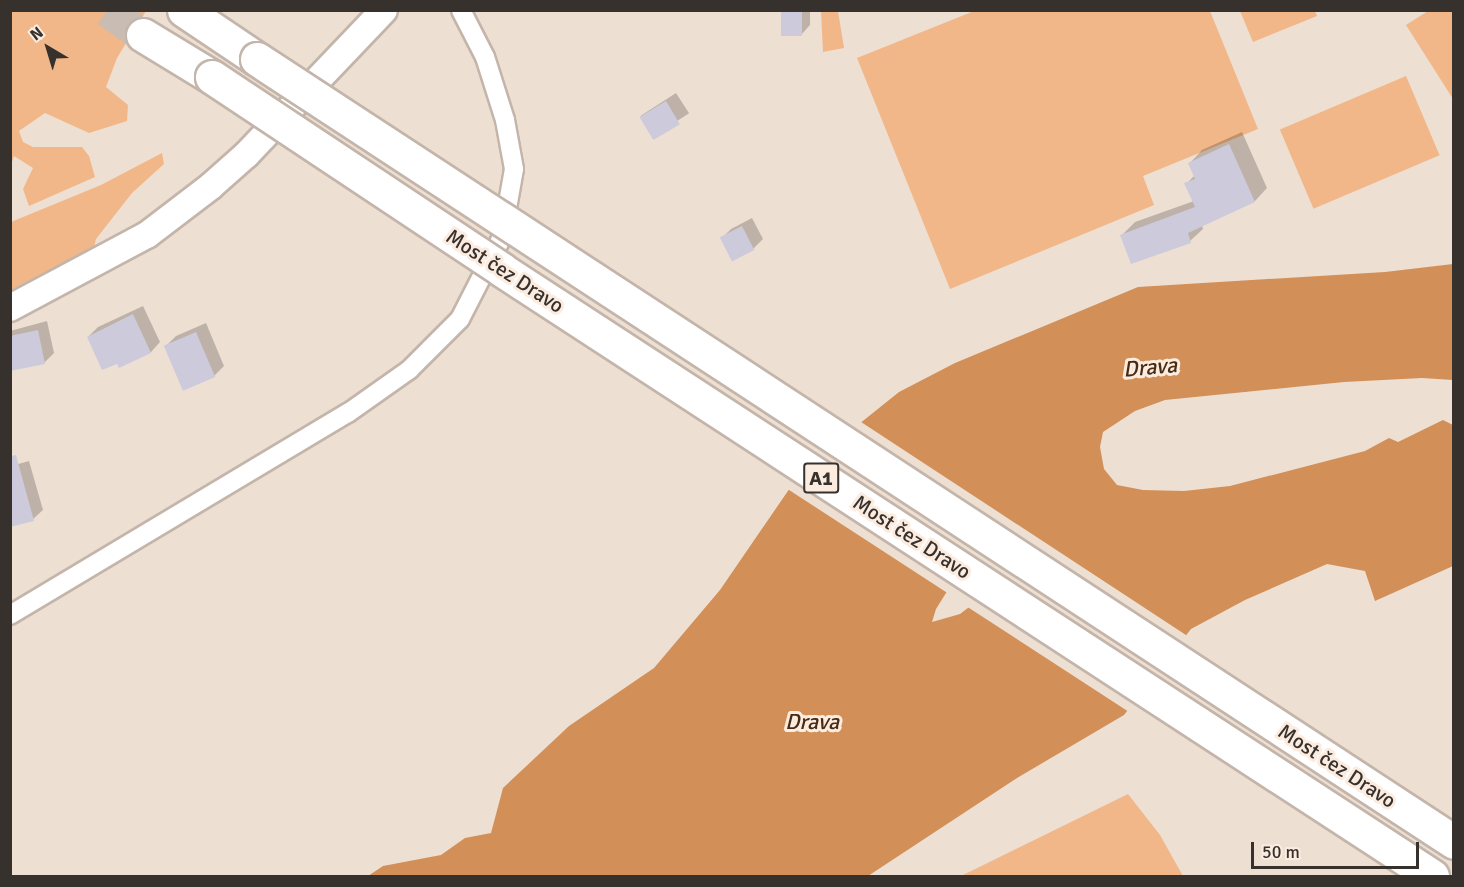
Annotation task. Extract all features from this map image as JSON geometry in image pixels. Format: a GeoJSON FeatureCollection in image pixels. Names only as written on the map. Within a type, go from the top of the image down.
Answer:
{"type":"FeatureCollection","features":[{"type":"Feature","properties":{"kind":"highway","name":"Most čez Dravo"},"geometry":{"type":"LineString","coordinates":[[184,10],[1454,842]]}},
{"type":"Feature","properties":{"kind":"highway","name":"Most čez Dravo"},"geometry":{"type":"LineString","coordinates":[[143,34],[1432,876]]}},
{"type":"Feature","properties":{"kind":"street"},"geometry":{"type":"LineString","coordinates":[[10,308],[147,235],[211,186],[246,155],[384,10]]}},
{"type":"Feature","properties":{"kind":"street"},"geometry":{"type":"LineString","coordinates":[[10,615],[348,413],[409,370],[460,319],[502,237],[514,169],[505,120],[485,57],[461,10]]}},
{"type":"Feature","properties":{"kind":"shaded area"},"geometry":{"type":"Polygon","coordinates":[[[11,11],[146,11],[117,58],[106,87],[128,105],[127,121],[89,133],[45,113],[19,131],[23,142],[33,147],[82,147],[89,156],[95,177],[29,206],[23,189],[33,168],[14,156],[11,165],[11,11]]]}},
{"type":"Feature","properties":{"kind":"shaded area"},"geometry":{"type":"Polygon","coordinates":[[[821,11],[838,11],[844,48],[823,52],[821,11]]]}},
{"type":"Feature","properties":{"kind":"shaded area"},"geometry":{"type":"Polygon","coordinates":[[[974,11],[1210,11],[1258,129],[1143,176],[1154,205],[950,289],[857,58],[974,11]]]}},
{"type":"Feature","properties":{"kind":"shaded area"},"geometry":{"type":"Polygon","coordinates":[[[1240,11],[1315,11],[1317,16],[1253,42],[1240,11]]]}},
{"type":"Feature","properties":{"kind":"shaded area"},"geometry":{"type":"Polygon","coordinates":[[[1428,11],[1453,11],[1453,99],[1406,25],[1428,11]]]}},
{"type":"Feature","properties":{"kind":"shaded area"},"geometry":{"type":"Polygon","coordinates":[[[1406,76],[1440,155],[1313,209],[1280,130],[1406,76]]]}},
{"type":"Feature","properties":{"kind":"shaded area"},"geometry":{"type":"Polygon","coordinates":[[[162,153],[164,164],[132,193],[96,239],[94,247],[83,255],[11,291],[11,222],[101,185],[162,153]]]}},
{"type":"Feature","properties":{"kind":"shaded area"},"geometry":{"type":"Polygon","coordinates":[[[1128,794],[1160,835],[1183,876],[961,876],[1128,794]]]}},
{"type":"Feature","properties":{"kind":"water","name":"Drava"},"geometry":{"type":"Polygon","coordinates":[[[1453,264],[1453,380],[1422,378],[1344,382],[1165,400],[1135,411],[1103,432],[1100,447],[1104,469],[1117,485],[1143,490],[1184,491],[1230,486],[1365,451],[1389,438],[1398,442],[1443,420],[1453,425],[1453,566],[1375,601],[1365,571],[1327,564],[1245,600],[1191,629],[1124,715],[1017,778],[868,876],[368,876],[383,866],[441,855],[465,838],[491,833],[503,788],[569,726],[654,668],[720,590],[803,469],[899,392],[955,363],[1138,287],[1385,272],[1453,264]],[[1001,543],[956,577],[936,609],[932,622],[960,614],[1026,564],[1001,543]]]}},
{"type":"Feature","properties":{"kind":"pier"},"geometry":{"type":"Polygon","coordinates":[[[858,420],[1189,637],[1129,712],[966,606],[1023,562],[1002,545],[958,579],[949,594],[786,488],[801,467],[858,420]]]}},
{"type":"Feature","properties":{"kind":"building"},"geometry":{"type":"Polygon","coordinates":[[[781,10],[802,10],[802,36],[781,36],[781,10]]]}},
{"type":"Feature","properties":{"kind":"building"},"geometry":{"type":"Polygon","coordinates":[[[666,101],[680,124],[653,140],[639,117],[666,101]]]}},
{"type":"Feature","properties":{"kind":"building"},"geometry":{"type":"Polygon","coordinates":[[[1229,144],[1255,202],[1188,233],[1191,243],[1131,264],[1120,235],[1195,207],[1184,183],[1195,179],[1188,163],[1229,144]]]}},
{"type":"Feature","properties":{"kind":"building"},"geometry":{"type":"Polygon","coordinates":[[[742,226],[754,250],[732,261],[720,237],[742,226]]]}},
{"type":"Feature","properties":{"kind":"building"},"geometry":{"type":"Polygon","coordinates":[[[133,314],[151,353],[119,368],[117,364],[102,370],[87,337],[133,314]]]}},
{"type":"Feature","properties":{"kind":"building"},"geometry":{"type":"Polygon","coordinates":[[[38,330],[45,364],[10,371],[10,336],[38,330]]]}},
{"type":"Feature","properties":{"kind":"building"},"geometry":{"type":"Polygon","coordinates":[[[196,332],[215,377],[183,391],[164,346],[196,332]]]}},
{"type":"Feature","properties":{"kind":"building"},"geometry":{"type":"Polygon","coordinates":[[[16,455],[34,521],[10,527],[10,456],[16,455]]]}},
{"type":"Feature","properties":{"kind":"tunnel"},"geometry":{"type":"LineString","coordinates":[[107,10],[143,35]]}}]}
